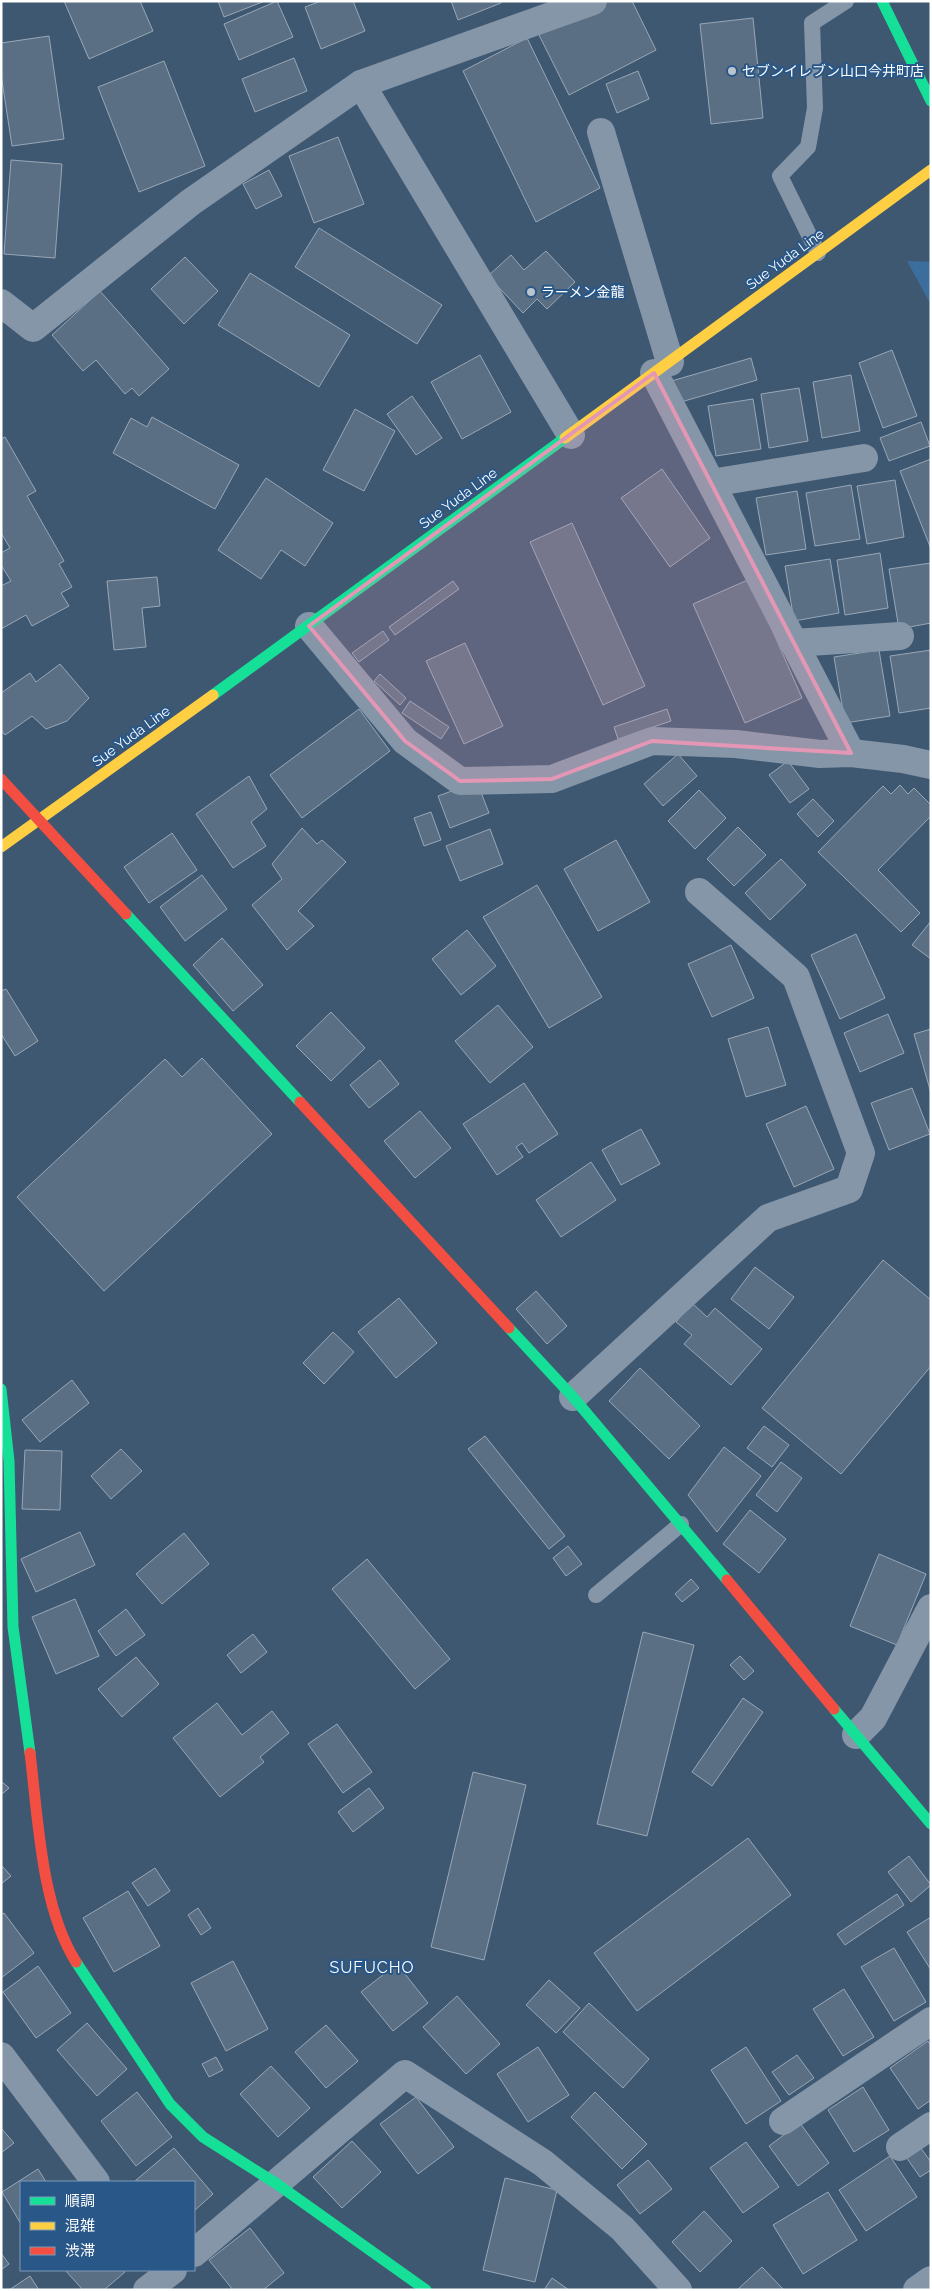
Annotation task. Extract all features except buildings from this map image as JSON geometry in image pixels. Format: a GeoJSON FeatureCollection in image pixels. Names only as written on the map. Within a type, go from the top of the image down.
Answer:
{"type":"FeatureCollection","features":[{"type":"Feature","properties":{"kind":"street"},"geometry":{"type":"LineString","coordinates":[[1,303],[34,328],[192,202],[361,84],[593,1]]}},
{"type":"Feature","properties":{"kind":"street"},"geometry":{"type":"LineString","coordinates":[[882,1],[931,101]]}},
{"type":"Feature","properties":{"kind":"street"},"geometry":{"type":"LineString","coordinates":[[361,84],[571,435]]}},
{"type":"Feature","properties":{"kind":"street"},"geometry":{"type":"LineString","coordinates":[[601,132],[662,367],[711,483],[851,753]]}},
{"type":"Feature","properties":{"kind":"street","name":"Sue Yuda Line"},"geometry":{"type":"LineString","coordinates":[[1,846],[40,820],[309,626],[931,170]]}},
{"type":"Feature","properties":{"kind":"street"},"geometry":{"type":"LineString","coordinates":[[711,483],[864,458]]}},
{"type":"Feature","properties":{"kind":"street"},"geometry":{"type":"LineString","coordinates":[[309,626],[406,741],[460,781],[552,779],[652,741],[736,744],[820,754],[851,753],[903,759],[931,765]]}},
{"type":"Feature","properties":{"kind":"street"},"geometry":{"type":"LineString","coordinates":[[794,643],[900,636]]}},
{"type":"Feature","properties":{"kind":"street"},"geometry":{"type":"LineString","coordinates":[[1,779],[573,1397],[931,1824]]}},
{"type":"Feature","properties":{"kind":"street"},"geometry":{"type":"LineString","coordinates":[[573,1397],[768,1218],[849,1189],[861,1153],[796,977],[699,892]]}},
{"type":"Feature","properties":{"kind":"street"},"geometry":{"type":"LineString","coordinates":[[1,1390],[10,1461],[7,1627],[49,1896],[68,1950],[101,2003],[170,2104],[203,2137],[276,2184],[426,2290]]}},
{"type":"Feature","properties":{"kind":"street"},"geometry":{"type":"LineString","coordinates":[[856,1735],[874,1718],[931,1608]]}},
{"type":"Feature","properties":{"kind":"street"},"geometry":{"type":"LineString","coordinates":[[783,2121],[931,2021]]}},
{"type":"Feature","properties":{"kind":"street"},"geometry":{"type":"LineString","coordinates":[[1,2056],[95,2181]]}},
{"type":"Feature","properties":{"kind":"street"},"geometry":{"type":"LineString","coordinates":[[195,2252],[404,2074],[543,2163],[623,2229],[678,2290]]}},
{"type":"Feature","properties":{"kind":"street"},"geometry":{"type":"LineString","coordinates":[[900,2147],[931,2126]]}},
{"type":"Feature","properties":{"kind":"street"},"geometry":{"type":"LineString","coordinates":[[917,2290],[931,2280]]}},
{"type":"Feature","properties":{"kind":"lane"},"geometry":{"type":"LineString","coordinates":[[818,253],[780,176],[808,147],[815,108],[812,23],[846,1]]}},
{"type":"Feature","properties":{"kind":"lane"},"geometry":{"type":"LineString","coordinates":[[596,1595],[681,1524]]}},
{"type":"Feature","properties":{"kind":"highlighted area"},"geometry":{"type":"Polygon","coordinates":[[[654,373],[851,753],[652,741],[552,779],[460,781],[405,741],[309,626],[654,373]]]}},
{"type":"Feature","properties":{"kind":"shaded area"},"geometry":{"type":"Polygon","coordinates":[[[907,261],[931,262],[931,305],[907,261]]]}},
{"type":"Feature","properties":{"kind":"traffic: fast"},"geometry":{"type":"LineString","coordinates":[[882,1],[931,101]]}},
{"type":"Feature","properties":{"kind":"traffic: fast"},"geometry":{"type":"LineString","coordinates":[[213,695],[565,438]]}},
{"type":"Feature","properties":{"kind":"traffic: fast"},"geometry":{"type":"LineString","coordinates":[[126,914],[300,1102]]}},
{"type":"Feature","properties":{"kind":"traffic: fast"},"geometry":{"type":"LineString","coordinates":[[509,1328],[573,1397],[727,1580]]}},
{"type":"Feature","properties":{"kind":"traffic: fast"},"geometry":{"type":"LineString","coordinates":[[1,1389],[9,1461],[13,1627],[30,1753]]}},
{"type":"Feature","properties":{"kind":"traffic: fast"},"geometry":{"type":"LineString","coordinates":[[834,1709],[931,1824]]}},
{"type":"Feature","properties":{"kind":"traffic: fast"},"geometry":{"type":"LineString","coordinates":[[76,1962],[170,2104],[203,2137],[277,2184],[426,2290]]}},
{"type":"Feature","properties":{"kind":"traffic: slow"},"geometry":{"type":"LineString","coordinates":[[565,438],[931,170]]}},
{"type":"Feature","properties":{"kind":"traffic: slow"},"geometry":{"type":"LineString","coordinates":[[1,847],[213,695]]}},
{"type":"Feature","properties":{"kind":"traffic: jam"},"geometry":{"type":"LineString","coordinates":[[1,779],[126,914]]}},
{"type":"Feature","properties":{"kind":"traffic: jam"},"geometry":{"type":"LineString","coordinates":[[300,1102],[509,1328]]}},
{"type":"Feature","properties":{"kind":"traffic: jam"},"geometry":{"type":"LineString","coordinates":[[727,1580],[834,1709]]}},
{"type":"Feature","properties":{"kind":"traffic: jam"},"geometry":{"type":"LineString","coordinates":[[30,1753],[39,1833],[48,1889],[64,1940],[76,1962]]}},
{"type":"Feature","properties":{"kind":"place","name":"セブンイレブン山口今井町店"},"geometry":{"type":"Point","coordinates":[732,71]}},
{"type":"Feature","properties":{"kind":"place","name":"ラーメン金龍"},"geometry":{"type":"Point","coordinates":[531,292]}},
{"type":"Feature","properties":{"kind":"district","name":"SUFUCHO"},"geometry":{"type":"Point","coordinates":[372,1967]}}]}
